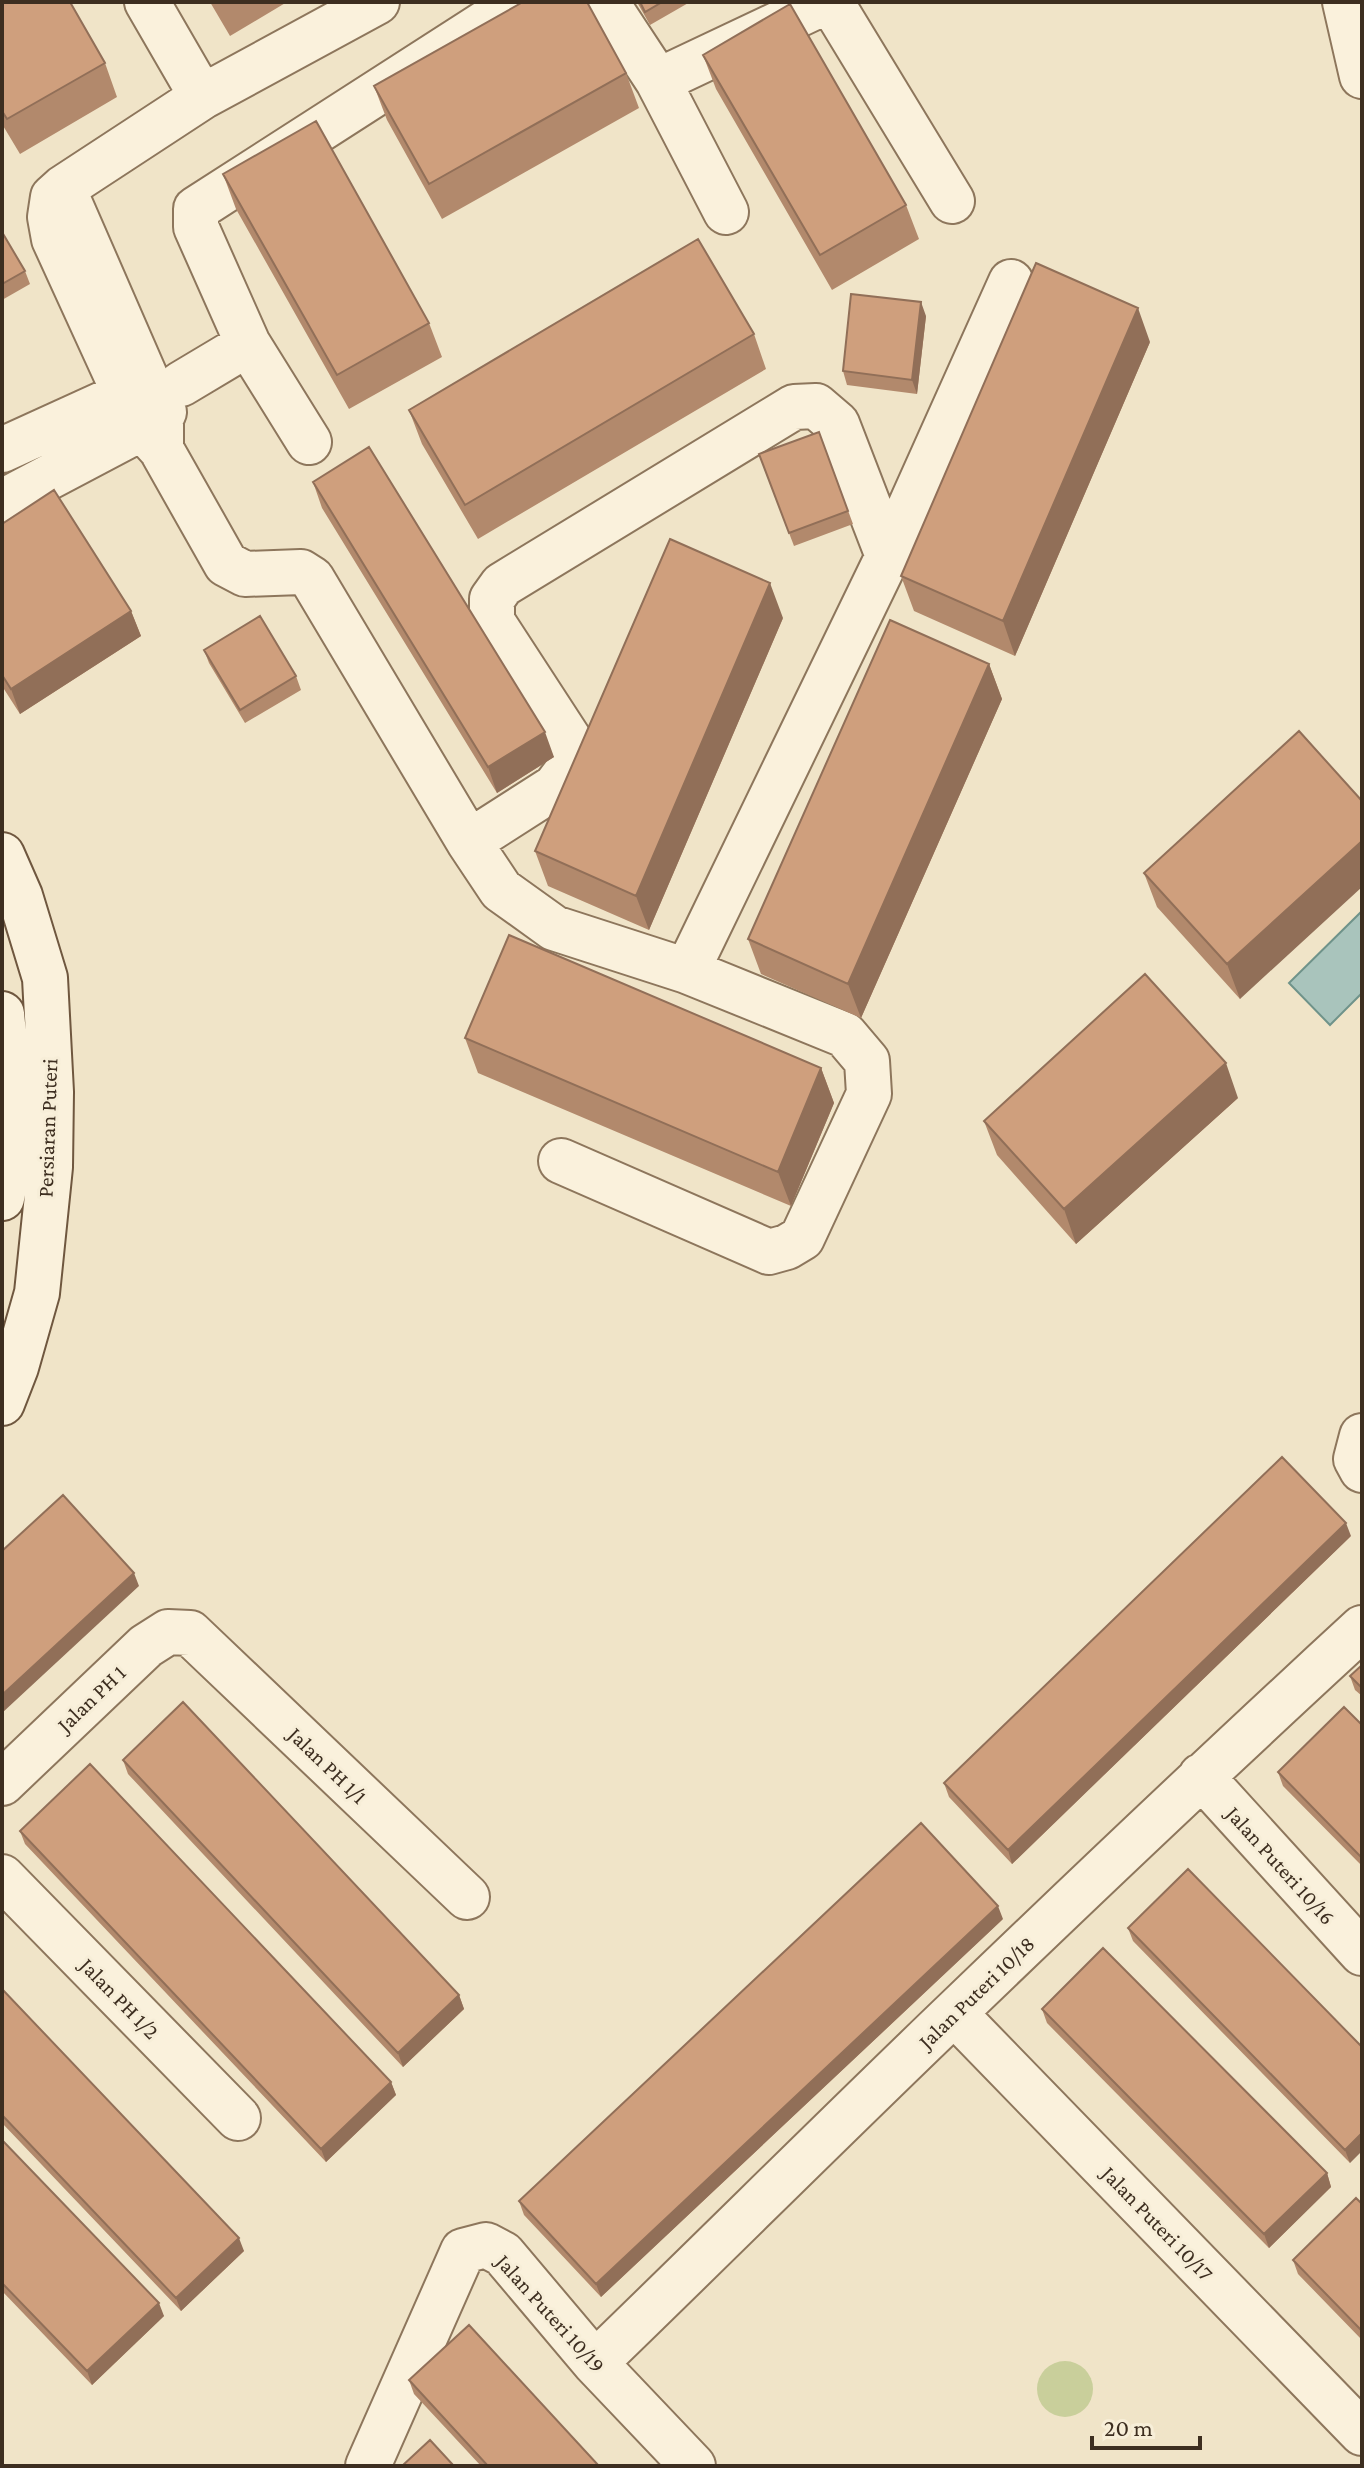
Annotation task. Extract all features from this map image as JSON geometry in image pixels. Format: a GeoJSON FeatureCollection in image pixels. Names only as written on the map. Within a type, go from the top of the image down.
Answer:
{"type":"FeatureCollection","features":[{"type":"Feature","properties":{"kind":"street"},"geometry":{"type":"LineString","coordinates":[[147,2],[202,97]]}},
{"type":"Feature","properties":{"kind":"street"},"geometry":{"type":"LineString","coordinates":[[377,2],[202,97],[63,188],[53,197],[50,217],[54,239],[153,409],[226,564],[245,574],[301,572],[312,579],[469,842],[501,890],[554,928],[687,971],[845,1035],[867,1061],[869,1094],[802,1238],[787,1247],[769,1252],[561,1161]]}},
{"type":"Feature","properties":{"kind":"street"},"geometry":{"type":"LineString","coordinates":[[309,442],[248,344],[196,227],[196,209],[518,2]]}},
{"type":"Feature","properties":{"kind":"street"},"geometry":{"type":"LineString","coordinates":[[606,2],[658,81],[726,212]]}},
{"type":"Feature","properties":{"kind":"street"},"geometry":{"type":"LineString","coordinates":[[658,81],[828,2],[952,201]]}},
{"type":"Feature","properties":{"kind":"street"},"geometry":{"type":"LineString","coordinates":[[1345,2],[1362,76]]}},
{"type":"Feature","properties":{"kind":"street"},"geometry":{"type":"LineString","coordinates":[[687,971],[888,556],[1011,282]]}},
{"type":"Feature","properties":{"kind":"street"},"geometry":{"type":"LineString","coordinates":[[4,497],[153,409],[248,344]]}},
{"type":"Feature","properties":{"kind":"street"},"geometry":{"type":"LineString","coordinates":[[469,842],[555,787],[574,762],[574,747],[492,621],[492,599],[502,585],[794,407],[816,406],[837,424],[888,556]]}},
{"type":"Feature","properties":{"kind":"street"},"geometry":{"type":"LineString","coordinates":[[2,450],[153,409]]}},
{"type":"Feature","properties":{"kind":"street","name":"Persiaran Puteri"},"geometry":{"type":"LineString","coordinates":[[2,855],[20,896],[45,978],[51,1092],[50,1167],[37,1293],[16,1367],[2,1403]]}},
{"type":"Feature","properties":{"kind":"street","name":"Persiaran Puteri"},"geometry":{"type":"LineString","coordinates":[[2,1014],[10,1120],[2,1198]]}},
{"type":"Feature","properties":{"kind":"street"},"geometry":{"type":"LineString","coordinates":[[1362,1436],[1356,1459],[1362,1470]]}},
{"type":"Feature","properties":{"kind":"street","name":"Jalan Puteri 10/18"},"geometry":{"type":"LineString","coordinates":[[595,2363],[1201,1776],[1362,1628]]}},
{"type":"Feature","properties":{"kind":"street","name":"Jalan PH 1"},"geometry":{"type":"LineString","coordinates":[[2,1783],[146,1646],[168,1632],[190,1633]]}},
{"type":"Feature","properties":{"kind":"street","name":"Jalan PH 1/1"},"geometry":{"type":"LineString","coordinates":[[190,1633],[467,1897]]}},
{"type":"Feature","properties":{"kind":"street","name":"Jalan Puteri 10/16"},"geometry":{"type":"LineString","coordinates":[[1201,1776],[1362,1953]]}},
{"type":"Feature","properties":{"kind":"street","name":"Jalan PH 1/2"},"geometry":{"type":"LineString","coordinates":[[2,1877],[238,2118]]}},
{"type":"Feature","properties":{"kind":"street","name":"Jalan Puteri 10/17"},"geometry":{"type":"LineString","coordinates":[[954,2013],[1362,2433]]}},
{"type":"Feature","properties":{"kind":"street","name":"Jalan Puteri 10/19"},"geometry":{"type":"LineString","coordinates":[[368,2466],[463,2251],[486,2245],[503,2254],[595,2363],[693,2466]]}},
{"type":"Feature","properties":{"kind":"green space"},"geometry":{"type":"Polygon","coordinates":[[[1065,2361],[1085,2369],[1093,2389],[1085,2409],[1065,2417],[1045,2409],[1037,2389],[1045,2369],[1065,2361]]]}},
{"type":"Feature","properties":{"kind":"water"},"geometry":{"type":"Polygon","coordinates":[[[1362,911],[1362,993],[1330,1025],[1289,983],[1362,911]]]}},
{"type":"Feature","properties":{"kind":"building"},"geometry":{"type":"Polygon","coordinates":[[[2,2],[70,2],[105,63],[7,119],[2,111],[2,2]]]}},
{"type":"Feature","properties":{"kind":"building"},"geometry":{"type":"Polygon","coordinates":[[[523,2],[587,2],[626,73],[429,184],[374,86],[523,2]]]}},
{"type":"Feature","properties":{"kind":"building"},"geometry":{"type":"Polygon","coordinates":[[[640,2],[662,2],[645,12],[640,2]]]}},
{"type":"Feature","properties":{"kind":"building"},"geometry":{"type":"Polygon","coordinates":[[[790,4],[906,205],[820,255],[703,55],[790,4]]]}},
{"type":"Feature","properties":{"kind":"building"},"geometry":{"type":"Polygon","coordinates":[[[316,121],[429,323],[337,375],[223,174],[316,121]]]}},
{"type":"Feature","properties":{"kind":"building"},"geometry":{"type":"Polygon","coordinates":[[[2,232],[25,271],[2,284],[2,232]]]}},
{"type":"Feature","properties":{"kind":"building"},"geometry":{"type":"Polygon","coordinates":[[[698,239],[754,334],[465,505],[409,410],[698,239]]]}},
{"type":"Feature","properties":{"kind":"building"},"geometry":{"type":"Polygon","coordinates":[[[1036,263],[1138,308],[1003,621],[901,576],[1036,263]]]}},
{"type":"Feature","properties":{"kind":"building"},"geometry":{"type":"Polygon","coordinates":[[[851,294],[921,302],[912,380],[843,371],[851,294]]]}},
{"type":"Feature","properties":{"kind":"building"},"geometry":{"type":"Polygon","coordinates":[[[819,432],[848,511],[789,533],[759,454],[819,432]]]}},
{"type":"Feature","properties":{"kind":"building"},"geometry":{"type":"Polygon","coordinates":[[[369,447],[545,732],[488,767],[313,482],[369,447]]]}},
{"type":"Feature","properties":{"kind":"building"},"geometry":{"type":"Polygon","coordinates":[[[54,490],[131,611],[11,689],[2,675],[2,524],[54,490]]]}},
{"type":"Feature","properties":{"kind":"building"},"geometry":{"type":"Polygon","coordinates":[[[670,539],[770,583],[636,896],[535,851],[670,539]]]}},
{"type":"Feature","properties":{"kind":"building"},"geometry":{"type":"Polygon","coordinates":[[[260,616],[296,676],[240,710],[204,650],[260,616]]]}},
{"type":"Feature","properties":{"kind":"building"},"geometry":{"type":"Polygon","coordinates":[[[890,620],[989,664],[848,984],[748,939],[890,620]]]}},
{"type":"Feature","properties":{"kind":"building"},"geometry":{"type":"Polygon","coordinates":[[[1299,731],[1362,801],[1362,841],[1227,964],[1144,873],[1299,731]]]}},
{"type":"Feature","properties":{"kind":"building"},"geometry":{"type":"Polygon","coordinates":[[[509,935],[821,1068],[778,1172],[465,1038],[509,935]]]}},
{"type":"Feature","properties":{"kind":"building"},"geometry":{"type":"Polygon","coordinates":[[[1145,974],[1226,1063],[1064,1209],[984,1121],[1145,974]]]}},
{"type":"Feature","properties":{"kind":"building"},"geometry":{"type":"Polygon","coordinates":[[[1282,1457],[1346,1523],[1008,1850],[944,1783],[1282,1457]]]}},
{"type":"Feature","properties":{"kind":"building"},"geometry":{"type":"Polygon","coordinates":[[[63,1495],[134,1573],[2,1695],[2,1551],[63,1495]]]}},
{"type":"Feature","properties":{"kind":"building"},"geometry":{"type":"Polygon","coordinates":[[[1362,1665],[1362,1688],[1350,1676],[1362,1665]]]}},
{"type":"Feature","properties":{"kind":"building"},"geometry":{"type":"Polygon","coordinates":[[[183,1702],[459,1995],[398,2053],[123,1760],[183,1702]]]}},
{"type":"Feature","properties":{"kind":"building"},"geometry":{"type":"Polygon","coordinates":[[[1344,1707],[1362,1725],[1362,1858],[1278,1772],[1344,1707]]]}},
{"type":"Feature","properties":{"kind":"building"},"geometry":{"type":"Polygon","coordinates":[[[90,1764],[391,2082],[321,2149],[20,1831],[90,1764]]]}},
{"type":"Feature","properties":{"kind":"building"},"geometry":{"type":"Polygon","coordinates":[[[921,1823],[998,1906],[596,2284],[519,2201],[921,1823]]]}},
{"type":"Feature","properties":{"kind":"building"},"geometry":{"type":"Polygon","coordinates":[[[1188,1869],[1362,2047],[1362,2133],[1345,2150],[1128,1928],[1188,1869]]]}},
{"type":"Feature","properties":{"kind":"building"},"geometry":{"type":"Polygon","coordinates":[[[1103,1948],[1327,2173],[1264,2234],[1042,2009],[1103,1948]]]}},
{"type":"Feature","properties":{"kind":"building"},"geometry":{"type":"Polygon","coordinates":[[[2,1989],[239,2238],[176,2298],[2,2115],[2,1989]]]}},
{"type":"Feature","properties":{"kind":"building"},"geometry":{"type":"Polygon","coordinates":[[[2,2140],[159,2303],[87,2371],[2,2283],[2,2140]]]}},
{"type":"Feature","properties":{"kind":"building"},"geometry":{"type":"Polygon","coordinates":[[[1356,2198],[1362,2204],[1362,2331],[1293,2260],[1356,2198]]]}},
{"type":"Feature","properties":{"kind":"building"},"geometry":{"type":"Polygon","coordinates":[[[469,2325],[599,2466],[488,2466],[409,2380],[469,2325]]]}},
{"type":"Feature","properties":{"kind":"building"},"geometry":{"type":"Polygon","coordinates":[[[430,2440],[454,2466],[402,2466],[430,2440]]]}}]}
